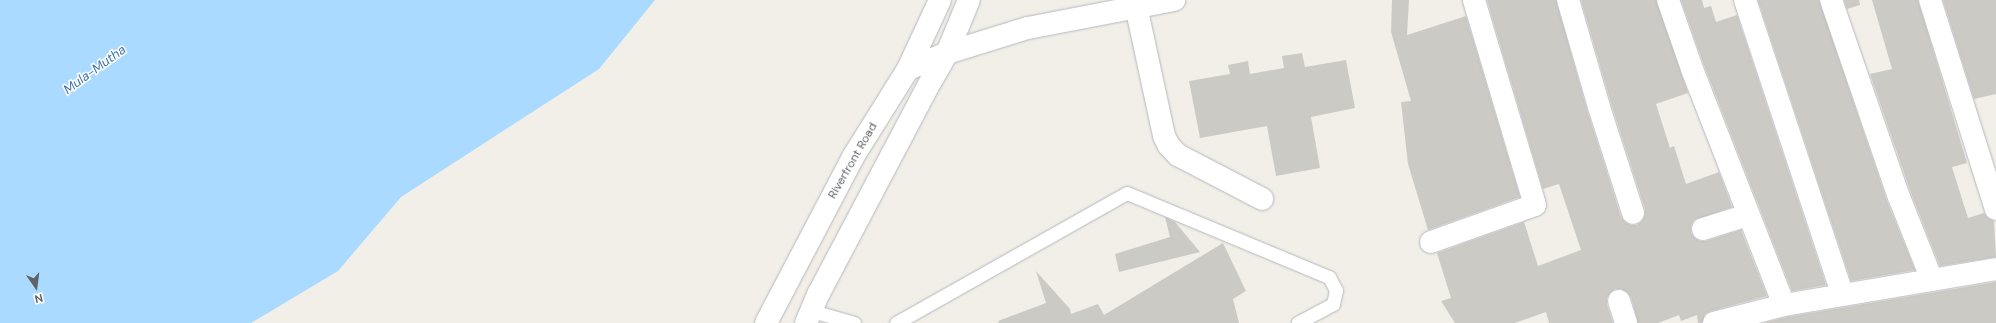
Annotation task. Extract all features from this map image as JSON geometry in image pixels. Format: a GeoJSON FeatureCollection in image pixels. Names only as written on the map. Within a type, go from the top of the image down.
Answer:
{"type":"FeatureCollection","features":[{"type":"Feature","properties":{"kind":"street","name":"Riverfront Road"},"geometry":{"type":"LineString","coordinates":[[766,323],[853,157],[908,69],[940,0]]}},
{"type":"Feature","properties":{"kind":"street"},"geometry":{"type":"LineString","coordinates":[[809,317],[927,88],[947,53],[968,0]]}},
{"type":"Feature","properties":{"kind":"street"},"geometry":{"type":"LineString","coordinates":[[908,69],[947,53],[1028,28],[1073,21],[1136,6],[1174,0]]}},
{"type":"Feature","properties":{"kind":"street"},"geometry":{"type":"LineString","coordinates":[[1432,242],[1535,205],[1474,0]]}},
{"type":"Feature","properties":{"kind":"street"},"geometry":{"type":"LineString","coordinates":[[1568,0],[1598,107],[1633,213]]}},
{"type":"Feature","properties":{"kind":"street"},"geometry":{"type":"LineString","coordinates":[[1668,0],[1748,215],[1784,305]]}},
{"type":"Feature","properties":{"kind":"street"},"geometry":{"type":"LineString","coordinates":[[1744,0],[1842,294]]}},
{"type":"Feature","properties":{"kind":"street"},"geometry":{"type":"LineString","coordinates":[[1831,0],[1899,197],[1932,280]]}},
{"type":"Feature","properties":{"kind":"street"},"geometry":{"type":"LineString","coordinates":[[1930,0],[1996,209]]}},
{"type":"Feature","properties":{"kind":"street"},"geometry":{"type":"LineString","coordinates":[[1136,6],[1164,136],[1169,146],[1178,155],[1262,199]]}},
{"type":"Feature","properties":{"kind":"street"},"geometry":{"type":"LineString","coordinates":[[1703,229],[1748,215]]}},
{"type":"Feature","properties":{"kind":"street"},"geometry":{"type":"LineString","coordinates":[[1714,323],[1784,305],[1996,269]]}},
{"type":"Feature","properties":{"kind":"street"},"geometry":{"type":"LineString","coordinates":[[1619,301],[1626,323]]}},
{"type":"Feature","properties":{"kind":"lane"},"geometry":{"type":"LineString","coordinates":[[896,323],[1127,193],[1329,277],[1336,290],[1333,304],[1298,323]]}},
{"type":"Feature","properties":{"kind":"lane"},"geometry":{"type":"LineString","coordinates":[[809,317],[854,323]]}},
{"type":"Feature","properties":{"kind":"water","name":"Mula-Mutha"},"geometry":{"type":"Polygon","coordinates":[[[0,0],[655,0],[599,69],[401,197],[338,271],[251,323],[0,323],[0,0]]]}},
{"type":"Feature","properties":{"kind":"building"},"geometry":{"type":"Polygon","coordinates":[[[1392,0],[1409,0],[1407,35],[1466,16],[1520,197],[1428,230],[1408,164],[1401,102],[1411,101],[1391,32],[1392,0]]]}},
{"type":"Feature","properties":{"kind":"building"},"geometry":{"type":"Polygon","coordinates":[[[1487,0],[1556,0],[1587,110],[1621,217],[1625,222],[1631,225],[1637,225],[1642,221],[1645,215],[1645,209],[1611,103],[1581,0],[1656,0],[1688,93],[1656,104],[1670,148],[1674,146],[1686,184],[1719,172],[1732,207],[1694,220],[1691,226],[1691,233],[1700,241],[1706,241],[1741,230],[1767,296],[1711,311],[1705,314],[1702,323],[1698,323],[1697,315],[1681,321],[1679,315],[1658,323],[1638,323],[1631,297],[1627,292],[1621,289],[1615,289],[1607,298],[1607,305],[1613,323],[1549,323],[1546,312],[1515,323],[1455,323],[1441,301],[1451,298],[1437,253],[1524,222],[1538,266],[1581,250],[1559,184],[1543,189],[1487,0]]]}},
{"type":"Feature","properties":{"kind":"building"},"geometry":{"type":"Polygon","coordinates":[[[1681,0],[1702,0],[1704,8],[1711,6],[1716,22],[1737,15],[1826,285],[1792,291],[1704,65],[1681,0]]]}},
{"type":"Feature","properties":{"kind":"building"},"geometry":{"type":"Polygon","coordinates":[[[1758,0],[1819,0],[1887,201],[1915,270],[1851,281],[1758,0]]]}},
{"type":"Feature","properties":{"kind":"building"},"geometry":{"type":"Polygon","coordinates":[[[1844,0],[1859,0],[1860,5],[1847,9],[1844,0]]]}},
{"type":"Feature","properties":{"kind":"building"},"geometry":{"type":"Polygon","coordinates":[[[1872,0],[1918,0],[1967,163],[1952,167],[1968,218],[1984,213],[1988,218],[1994,221],[1996,257],[1940,266],[1911,193],[1870,74],[1892,69],[1872,0]]]}},
{"type":"Feature","properties":{"kind":"building"},"geometry":{"type":"Polygon","coordinates":[[[1943,0],[1996,0],[1996,94],[1974,99],[1943,0]]]}},
{"type":"Feature","properties":{"kind":"building"},"geometry":{"type":"Polygon","coordinates":[[[1302,53],[1305,67],[1346,60],[1355,108],[1311,117],[1320,168],[1276,176],[1267,126],[1200,138],[1189,81],[1230,74],[1228,65],[1248,61],[1250,74],[1284,68],[1282,56],[1302,53]]]}},
{"type":"Feature","properties":{"kind":"building"},"geometry":{"type":"Polygon","coordinates":[[[1165,217],[1175,222],[1200,252],[1119,272],[1115,254],[1170,237],[1165,217]]]}},
{"type":"Feature","properties":{"kind":"building"},"geometry":{"type":"Polygon","coordinates":[[[1223,243],[1246,291],[1233,299],[1239,323],[999,323],[998,321],[1046,303],[1036,271],[1070,309],[1071,314],[1098,304],[1104,315],[1223,243]]]}},
{"type":"Feature","properties":{"kind":"building"},"geometry":{"type":"Polygon","coordinates":[[[1996,282],[1996,323],[1764,323],[1787,317],[1996,282]]]}}]}
